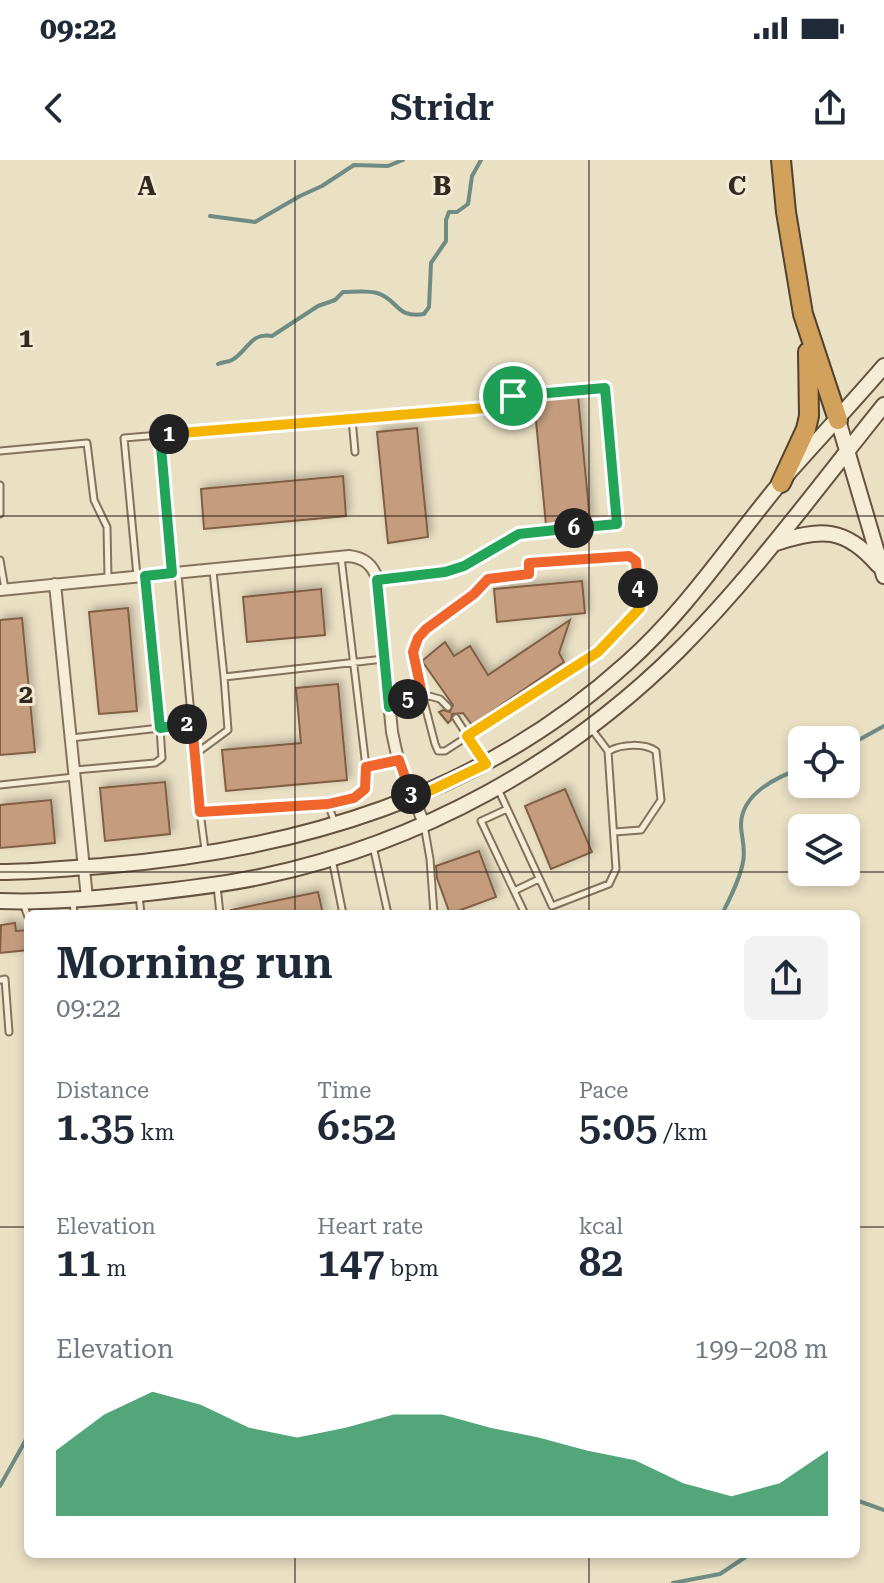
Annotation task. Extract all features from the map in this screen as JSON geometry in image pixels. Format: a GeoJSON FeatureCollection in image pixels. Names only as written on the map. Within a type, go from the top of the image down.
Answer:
{"type":"FeatureCollection","features":[{"type":"Feature","properties":{"kind":"highway"},"geometry":{"type":"LineString","coordinates":[[781,160],[793,261],[807,329],[838,420]]}},
{"type":"Feature","properties":{"kind":"highway"},"geometry":{"type":"LineString","coordinates":[[781,483],[802,439],[809,416],[807,329]]}},
{"type":"Feature","properties":{"kind":"main road"},"geometry":{"type":"LineString","coordinates":[[0,872],[205,855],[281,841],[413,799],[486,764],[554,721],[591,693],[660,632],[781,483],[884,366]]}},
{"type":"Feature","properties":{"kind":"main road"},"geometry":{"type":"LineString","coordinates":[[0,901],[71,904],[268,876],[372,845],[498,788],[538,765],[589,727],[679,650],[775,543],[884,405]]}},
{"type":"Feature","properties":{"kind":"main road"},"geometry":{"type":"LineString","coordinates":[[838,420],[883,573]]}},
{"type":"Feature","properties":{"kind":"main road"},"geometry":{"type":"LineString","coordinates":[[775,543],[802,534],[829,532],[861,547],[883,573]]}},
{"type":"Feature","properties":{"kind":"main road"},"geometry":{"type":"LineString","coordinates":[[591,693],[607,713]]}},
{"type":"Feature","properties":{"kind":"street"},"geometry":{"type":"LineString","coordinates":[[3,590],[341,556],[366,561],[373,567],[377,580],[389,707],[399,760],[424,824]]}},
{"type":"Feature","properties":{"kind":"street"},"geometry":{"type":"LineString","coordinates":[[55,584],[83,867],[71,904]]}},
{"type":"Feature","properties":{"kind":"lane"},"geometry":{"type":"LineString","coordinates":[[0,785],[155,763],[162,758],[124,438],[509,406],[508,397],[605,388],[617,524],[519,534],[464,566],[445,572],[377,580]]}},
{"type":"Feature","properties":{"kind":"lane"},"geometry":{"type":"LineString","coordinates":[[352,419],[355,452]]}},
{"type":"Feature","properties":{"kind":"lane"},"geometry":{"type":"LineString","coordinates":[[160,435],[205,855]]}},
{"type":"Feature","properties":{"kind":"lane"},"geometry":{"type":"LineString","coordinates":[[0,451],[87,443],[94,500],[107,527],[108,579]]}},
{"type":"Feature","properties":{"kind":"lane"},"geometry":{"type":"LineString","coordinates":[[0,485],[0,514]]}},
{"type":"Feature","properties":{"kind":"lane"},"geometry":{"type":"LineString","coordinates":[[200,812],[328,804],[354,798],[365,789],[366,767],[341,556]]}},
{"type":"Feature","properties":{"kind":"lane"},"geometry":{"type":"LineString","coordinates":[[629,556],[636,561],[640,608],[610,642],[445,751],[438,751],[422,694],[413,652],[418,638],[474,594],[488,579],[529,574],[529,563],[629,556]]}},
{"type":"Feature","properties":{"kind":"lane"},"geometry":{"type":"LineString","coordinates":[[0,560],[3,590]]}},
{"type":"Feature","properties":{"kind":"lane"},"geometry":{"type":"LineString","coordinates":[[194,755],[228,730],[212,569]]}},
{"type":"Feature","properties":{"kind":"lane"},"geometry":{"type":"LineString","coordinates":[[224,677],[384,659]]}},
{"type":"Feature","properties":{"kind":"lane"},"geometry":{"type":"LineString","coordinates":[[389,707],[422,694],[440,699],[448,707]]}},
{"type":"Feature","properties":{"kind":"lane"},"geometry":{"type":"LineString","coordinates":[[456,718],[486,764]]}},
{"type":"Feature","properties":{"kind":"lane"},"geometry":{"type":"LineString","coordinates":[[71,738],[192,723]]}},
{"type":"Feature","properties":{"kind":"lane"},"geometry":{"type":"LineString","coordinates":[[552,906],[609,884],[616,869],[608,751],[589,727]]}},
{"type":"Feature","properties":{"kind":"lane"},"geometry":{"type":"LineString","coordinates":[[608,751],[614,747],[648,745],[656,751],[661,800],[641,830],[614,832]]}},
{"type":"Feature","properties":{"kind":"lane"},"geometry":{"type":"LineString","coordinates":[[366,767],[399,760]]}},
{"type":"Feature","properties":{"kind":"lane"},"geometry":{"type":"LineString","coordinates":[[498,788],[554,910]]}},
{"type":"Feature","properties":{"kind":"lane"},"geometry":{"type":"LineString","coordinates":[[328,804],[336,826]]}},
{"type":"Feature","properties":{"kind":"lane"},"geometry":{"type":"LineString","coordinates":[[507,809],[481,821],[523,910]]}},
{"type":"Feature","properties":{"kind":"lane"},"geometry":{"type":"LineString","coordinates":[[424,824],[434,910]]}},
{"type":"Feature","properties":{"kind":"lane"},"geometry":{"type":"LineString","coordinates":[[372,845],[387,910]]}},
{"type":"Feature","properties":{"kind":"lane"},"geometry":{"type":"LineString","coordinates":[[332,858],[342,910]]}},
{"type":"Feature","properties":{"kind":"lane"},"geometry":{"type":"LineString","coordinates":[[514,891],[539,879]]}},
{"type":"Feature","properties":{"kind":"lane"},"geometry":{"type":"LineString","coordinates":[[217,885],[220,910]]}},
{"type":"Feature","properties":{"kind":"lane"},"geometry":{"type":"LineString","coordinates":[[139,894],[141,910]]}},
{"type":"Feature","properties":{"kind":"lane"},"geometry":{"type":"LineString","coordinates":[[23,902],[26,910]]}},
{"type":"Feature","properties":{"kind":"lane"},"geometry":{"type":"LineString","coordinates":[[0,980],[5,979],[9,1032]]}},
{"type":"Feature","properties":{"kind":"building"},"geometry":{"type":"Polygon","coordinates":[[[578,396],[590,521],[546,525],[534,400],[578,396]]]}},
{"type":"Feature","properties":{"kind":"building"},"geometry":{"type":"Polygon","coordinates":[[[417,428],[428,537],[388,543],[377,432],[417,428]]]}},
{"type":"Feature","properties":{"kind":"building"},"geometry":{"type":"Polygon","coordinates":[[[343,476],[346,516],[204,529],[201,489],[343,476]]]}},
{"type":"Feature","properties":{"kind":"building"},"geometry":{"type":"Polygon","coordinates":[[[582,581],[585,613],[497,622],[494,589],[582,581]]]}},
{"type":"Feature","properties":{"kind":"building"},"geometry":{"type":"Polygon","coordinates":[[[321,589],[325,635],[247,642],[243,597],[321,589]]]}},
{"type":"Feature","properties":{"kind":"building"},"geometry":{"type":"Polygon","coordinates":[[[128,608],[137,711],[99,714],[89,612],[128,608]]]}},
{"type":"Feature","properties":{"kind":"building"},"geometry":{"type":"Polygon","coordinates":[[[22,618],[35,752],[0,755],[0,620],[22,618]]]}},
{"type":"Feature","properties":{"kind":"building"},"geometry":{"type":"Polygon","coordinates":[[[570,620],[559,653],[564,662],[472,725],[463,713],[452,714],[448,723],[439,712],[450,712],[453,705],[422,661],[445,642],[454,656],[470,646],[488,675],[570,620]]]}},
{"type":"Feature","properties":{"kind":"building"},"geometry":{"type":"Polygon","coordinates":[[[338,684],[347,780],[226,791],[222,750],[301,743],[296,688],[338,684]]]}},
{"type":"Feature","properties":{"kind":"building"},"geometry":{"type":"Polygon","coordinates":[[[165,782],[170,834],[105,841],[100,788],[165,782]]]}},
{"type":"Feature","properties":{"kind":"building"},"geometry":{"type":"Polygon","coordinates":[[[565,789],[592,852],[551,869],[525,806],[565,789]]]}},
{"type":"Feature","properties":{"kind":"building"},"geometry":{"type":"Polygon","coordinates":[[[51,800],[55,843],[0,848],[0,805],[51,800]]]}},
{"type":"Feature","properties":{"kind":"building"},"geometry":{"type":"Polygon","coordinates":[[[479,851],[496,897],[461,910],[449,910],[436,866],[479,851]]]}},
{"type":"Feature","properties":{"kind":"building"},"geometry":{"type":"Polygon","coordinates":[[[318,892],[322,910],[231,910],[318,892]]]}},
{"type":"Feature","properties":{"kind":"building"},"geometry":{"type":"Polygon","coordinates":[[[15,923],[16,931],[24,930],[24,950],[0,953],[1,925],[15,923]]]}},
{"type":"Feature","properties":{"kind":"waterway"},"geometry":{"type":"LineString","coordinates":[[210,216],[255,222],[354,165],[388,166],[403,160]]}},
{"type":"Feature","properties":{"kind":"waterway"},"geometry":{"type":"LineString","coordinates":[[218,364],[232,360],[254,339],[272,336],[318,306],[335,300],[343,292],[377,293],[408,314],[424,314],[429,307],[431,263],[446,241],[446,220],[449,212],[457,212],[468,204],[472,176],[481,160]]}},
{"type":"Feature","properties":{"kind":"waterway"},"geometry":{"type":"LineString","coordinates":[[860,739],[884,726]]}},
{"type":"Feature","properties":{"kind":"waterway"},"geometry":{"type":"LineString","coordinates":[[724,910],[742,868],[741,824],[747,803],[762,788],[788,774]]}},
{"type":"Feature","properties":{"kind":"waterway"},"geometry":{"type":"LineString","coordinates":[[0,1486],[24,1443]]}},
{"type":"Feature","properties":{"kind":"waterway"},"geometry":{"type":"LineString","coordinates":[[860,1501],[884,1510]]}},
{"type":"Feature","properties":{"kind":"waterway"},"geometry":{"type":"LineString","coordinates":[[673,1583],[720,1574],[744,1558]]}},
{"type":"Feature","properties":{"kind":"route"},"geometry":{"type":"LineString","coordinates":[[605,388],[617,524],[519,534],[464,566],[445,572],[377,580],[389,707],[422,694],[413,652],[418,638],[474,594],[488,579],[529,574],[529,563],[629,556],[636,561],[640,608],[598,652],[467,736],[486,764],[413,799],[399,760],[366,767],[365,789],[354,798],[328,804],[200,812],[192,723],[160,728],[145,576],[172,573],[160,435],[509,406],[508,397],[513,396],[605,388]]}}]}
